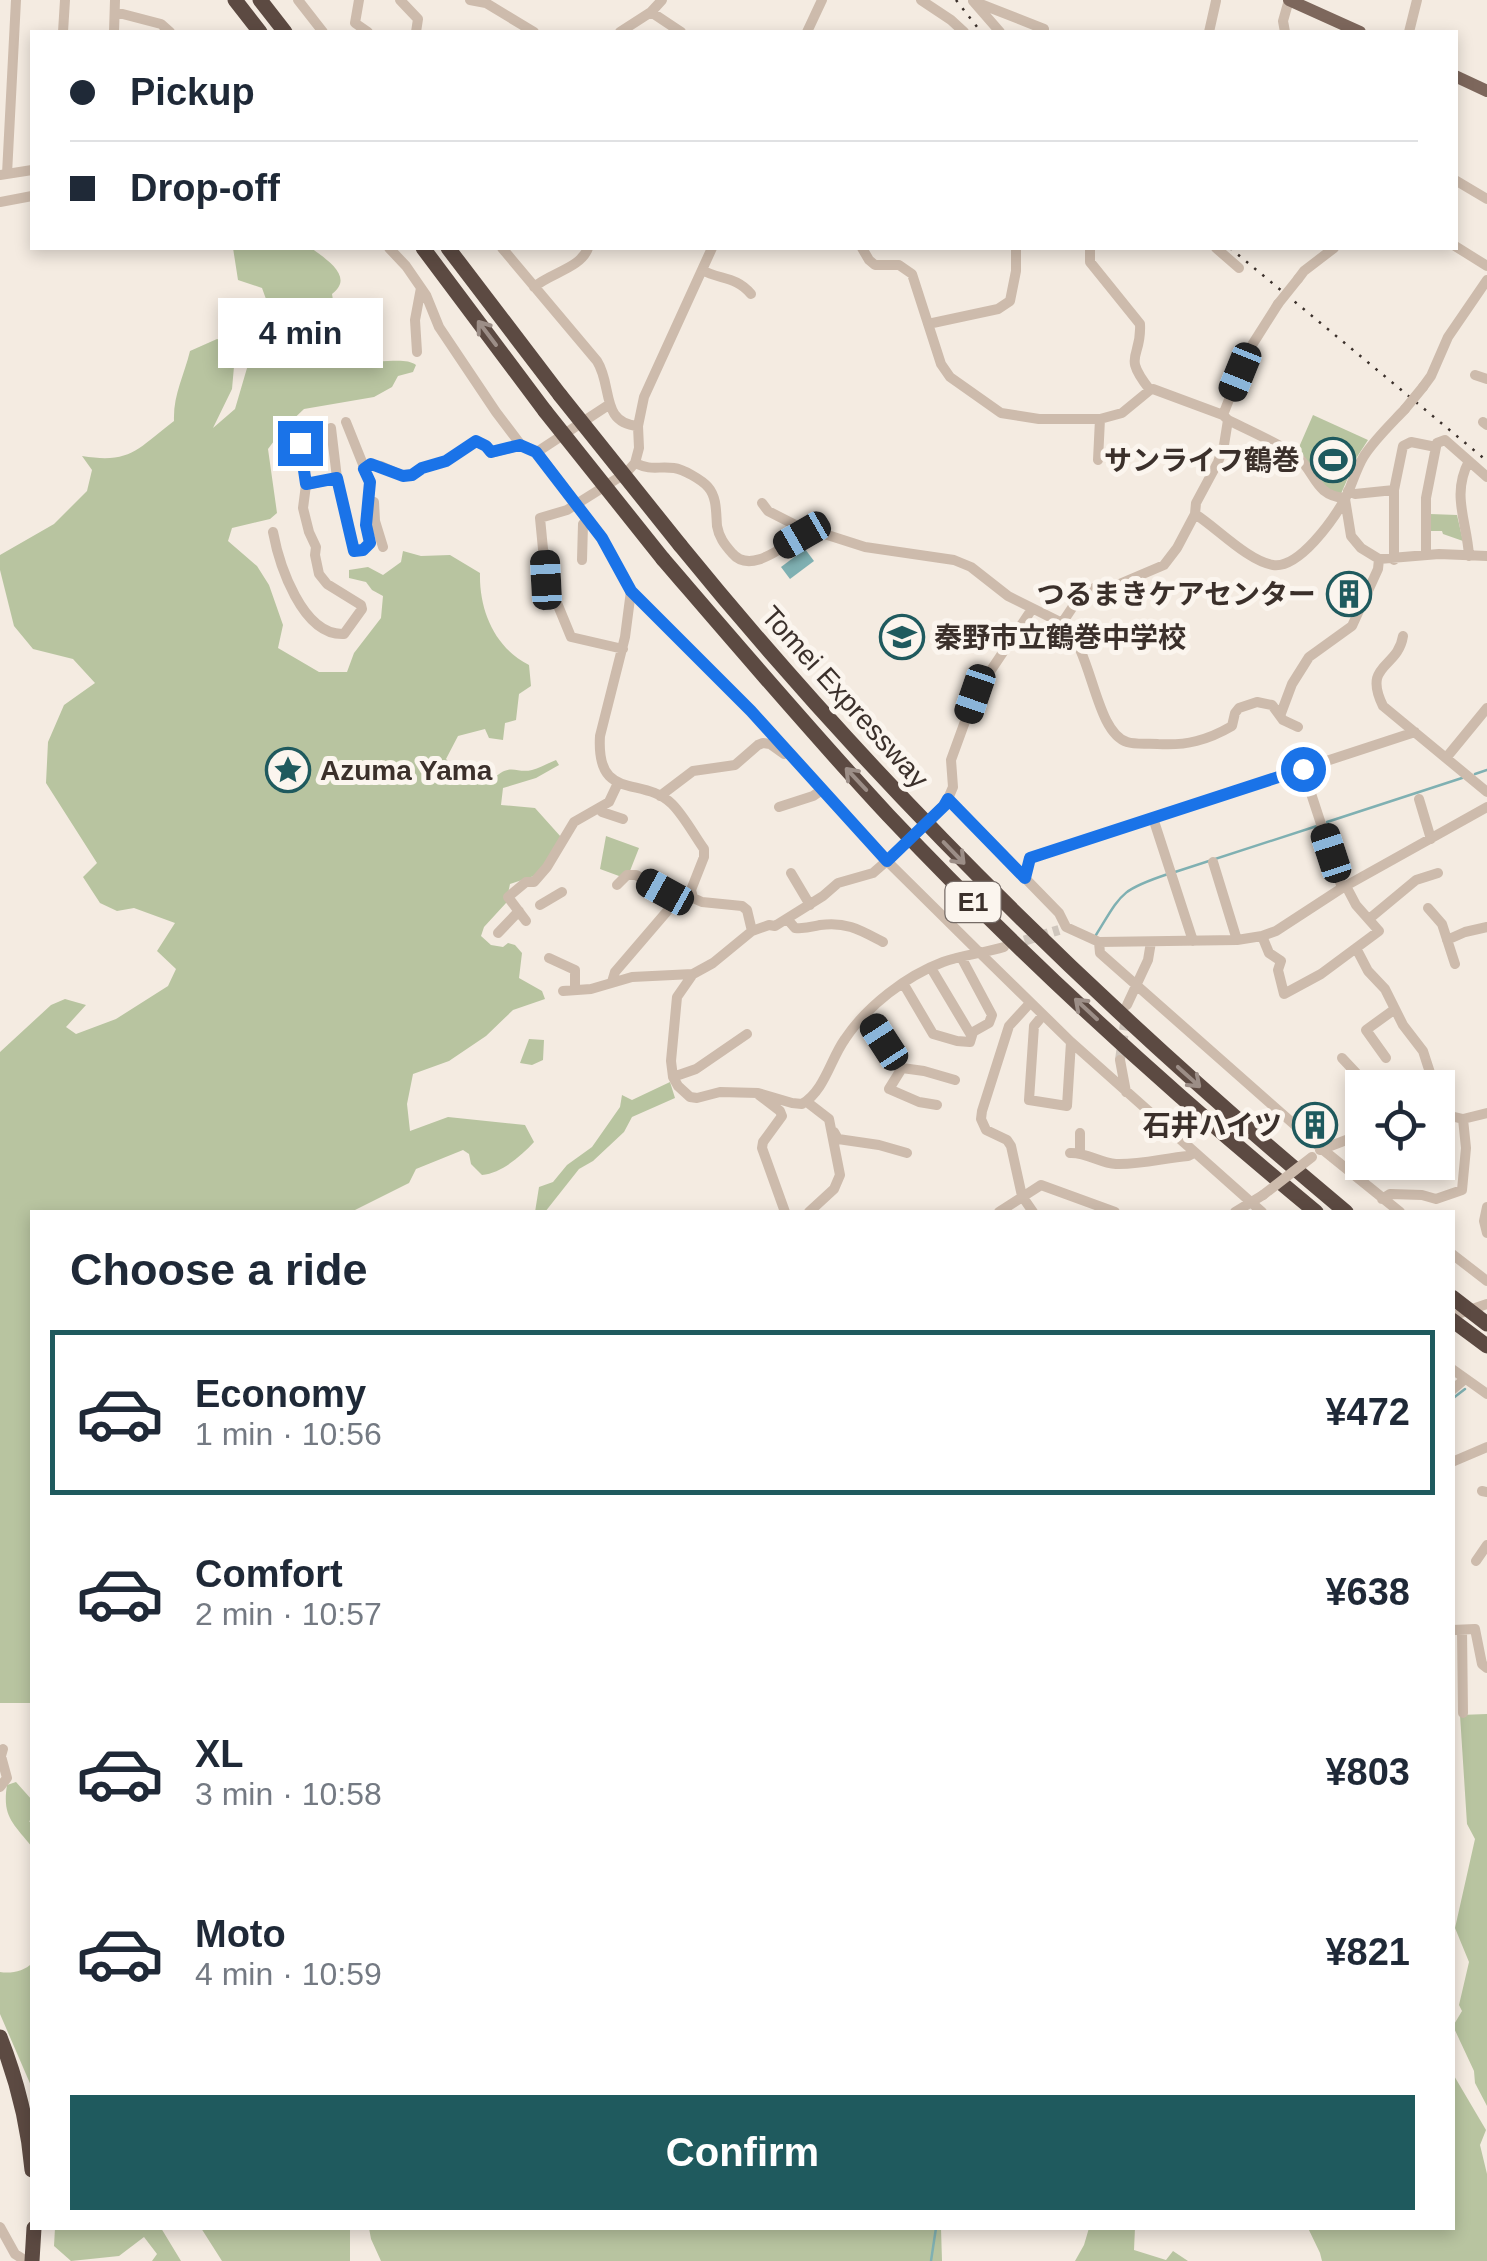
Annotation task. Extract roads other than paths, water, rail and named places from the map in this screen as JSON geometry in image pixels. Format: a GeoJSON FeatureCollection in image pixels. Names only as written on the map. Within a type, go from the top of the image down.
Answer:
{"type":"FeatureCollection","features":[{"type":"Feature","properties":{"kind":"highway"},"geometry":{"type":"LineString","coordinates":[[235,0],[258,30]]}},
{"type":"Feature","properties":{"kind":"highway"},"geometry":{"type":"LineString","coordinates":[[260,0],[283,30]]}},
{"type":"Feature","properties":{"kind":"highway","name":"Tomei Expressway"},"geometry":{"type":"LineString","coordinates":[[450,250],[734,612],[827,716],[998,898],[1144,1038],[1344,1210]]}},
{"type":"Feature","properties":{"kind":"highway","name":"Tomei Expressway"},"geometry":{"type":"LineString","coordinates":[[415,257],[663,558],[838,760],[961,890],[1089,1013],[1314,1210]]}},
{"type":"Feature","properties":{"kind":"highway"},"geometry":{"type":"LineString","coordinates":[[1455,1299],[1487,1324]]}},
{"type":"Feature","properties":{"kind":"highway"},"geometry":{"type":"LineString","coordinates":[[1455,1320],[1480,1341]]}},
{"type":"Feature","properties":{"kind":"highway"},"geometry":{"type":"LineString","coordinates":[[0,2037],[24,2114],[30,2156]]}},
{"type":"Feature","properties":{"kind":"highway"},"geometry":{"type":"LineString","coordinates":[[29,2261],[34,2230]]}},
{"type":"Feature","properties":{"kind":"main road"},"geometry":{"type":"LineString","coordinates":[[1289,0],[1356,30]]}},
{"type":"Feature","properties":{"kind":"main road"},"geometry":{"type":"LineString","coordinates":[[1458,77],[1487,91]]}},
{"type":"Feature","properties":{"kind":"street"},"geometry":{"type":"LineString","coordinates":[[16,0],[4,174],[30,170]]}},
{"type":"Feature","properties":{"kind":"street"},"geometry":{"type":"LineString","coordinates":[[63,30],[64,0]]}},
{"type":"Feature","properties":{"kind":"street"},"geometry":{"type":"LineString","coordinates":[[298,0],[321,30]]}},
{"type":"Feature","properties":{"kind":"street"},"geometry":{"type":"LineString","coordinates":[[359,0],[355,22],[365,30]]}},
{"type":"Feature","properties":{"kind":"street"},"geometry":{"type":"LineString","coordinates":[[400,0],[418,19],[416,30]]}},
{"type":"Feature","properties":{"kind":"street"},"geometry":{"type":"LineString","coordinates":[[470,0],[486,3],[531,30]]}},
{"type":"Feature","properties":{"kind":"street"},"geometry":{"type":"LineString","coordinates":[[623,30],[662,0]]}},
{"type":"Feature","properties":{"kind":"street"},"geometry":{"type":"LineString","coordinates":[[809,30],[822,0]]}},
{"type":"Feature","properties":{"kind":"street"},"geometry":{"type":"LineString","coordinates":[[921,0],[962,30]]}},
{"type":"Feature","properties":{"kind":"street"},"geometry":{"type":"LineString","coordinates":[[973,0],[1044,29]]}},
{"type":"Feature","properties":{"kind":"street"},"geometry":{"type":"LineString","coordinates":[[973,0],[998,30]]}},
{"type":"Feature","properties":{"kind":"street"},"geometry":{"type":"LineString","coordinates":[[1210,30],[1216,0]]}},
{"type":"Feature","properties":{"kind":"street"},"geometry":{"type":"LineString","coordinates":[[1284,30],[1282,21],[1289,0]]}},
{"type":"Feature","properties":{"kind":"street"},"geometry":{"type":"LineString","coordinates":[[1409,30],[1418,0]]}},
{"type":"Feature","properties":{"kind":"street"},"geometry":{"type":"LineString","coordinates":[[115,6],[168,30]]}},
{"type":"Feature","properties":{"kind":"street"},"geometry":{"type":"LineString","coordinates":[[651,12],[678,30]]}},
{"type":"Feature","properties":{"kind":"street"},"geometry":{"type":"LineString","coordinates":[[1458,182],[1487,199]]}},
{"type":"Feature","properties":{"kind":"street"},"geometry":{"type":"LineString","coordinates":[[0,202],[30,196]]}},
{"type":"Feature","properties":{"kind":"street"},"geometry":{"type":"LineString","coordinates":[[1458,248],[1487,266]]}},
{"type":"Feature","properties":{"kind":"street"},"geometry":{"type":"LineString","coordinates":[[504,250],[597,361],[616,418],[638,426]]}},
{"type":"Feature","properties":{"kind":"street"},"geometry":{"type":"LineString","coordinates":[[534,287],[585,256],[587,250]]}},
{"type":"Feature","properties":{"kind":"street"},"geometry":{"type":"LineString","coordinates":[[623,649],[572,637],[557,604],[543,597],[546,569],[540,518],[576,504],[626,473],[635,463],[644,397],[711,250]]}},
{"type":"Feature","properties":{"kind":"street"},"geometry":{"type":"LineString","coordinates":[[863,250],[875,265],[899,265],[912,274],[941,364],[950,377],[1001,413],[1039,419],[1100,419],[1122,412],[1150,390]]}},
{"type":"Feature","properties":{"kind":"street"},"geometry":{"type":"LineString","coordinates":[[928,324],[1004,306],[1010,301],[1016,250]]}},
{"type":"Feature","properties":{"kind":"street"},"geometry":{"type":"LineString","coordinates":[[1090,250],[1090,262],[1140,324],[1134,366],[1150,390],[1226,418],[1298,457],[1321,489],[1339,498],[1394,490]]}},
{"type":"Feature","properties":{"kind":"street"},"geometry":{"type":"LineString","coordinates":[[1218,250],[1239,268]]}},
{"type":"Feature","properties":{"kind":"street"},"geometry":{"type":"LineString","coordinates":[[1062,623],[1080,596],[1164,565],[1177,548],[1218,462],[1226,418],[1247,354],[1304,271],[1331,250]]}},
{"type":"Feature","properties":{"kind":"street"},"geometry":{"type":"LineString","coordinates":[[415,257],[421,288],[415,320],[417,352]]}},
{"type":"Feature","properties":{"kind":"street"},"geometry":{"type":"LineString","coordinates":[[702,270],[724,276],[751,294]]}},
{"type":"Feature","properties":{"kind":"street"},"geometry":{"type":"LineString","coordinates":[[1195,514],[1256,558],[1274,565],[1296,560],[1347,495],[1363,457],[1432,376],[1448,336],[1487,280]]}},
{"type":"Feature","properties":{"kind":"street"},"geometry":{"type":"LineString","coordinates":[[421,288],[439,327],[520,445],[536,452],[602,538],[631,591],[1030,1003],[1259,1210]]}},
{"type":"Feature","properties":{"kind":"street"},"geometry":{"type":"LineString","coordinates":[[536,452],[610,404]]}},
{"type":"Feature","properties":{"kind":"street"},"geometry":{"type":"LineString","coordinates":[[1098,460],[1100,419]]}},
{"type":"Feature","properties":{"kind":"street"},"geometry":{"type":"LineString","coordinates":[[331,428],[337,478],[354,551],[363,550],[370,543],[366,525],[370,482],[346,422]]}},
{"type":"Feature","properties":{"kind":"street"},"geometry":{"type":"LineString","coordinates":[[1426,554],[1426,498],[1437,444],[1445,440],[1487,478]]}},
{"type":"Feature","properties":{"kind":"street"},"geometry":{"type":"LineString","coordinates":[[364,469],[371,464],[403,476],[412,475],[446,461],[476,441],[491,452],[520,445]]}},
{"type":"Feature","properties":{"kind":"street"},"geometry":{"type":"LineString","coordinates":[[1394,560],[1394,490],[1403,446],[1411,442],[1436,447]]}},
{"type":"Feature","properties":{"kind":"street"},"geometry":{"type":"LineString","coordinates":[[273,532],[275,564],[304,610],[330,632],[344,634],[362,609],[319,574],[316,547],[303,508],[306,484],[300,443]]}},
{"type":"Feature","properties":{"kind":"street"},"geometry":{"type":"LineString","coordinates":[[1469,460],[1459,497],[1469,556]]}},
{"type":"Feature","properties":{"kind":"street"},"geometry":{"type":"LineString","coordinates":[[635,463],[651,470],[680,470],[708,487],[714,499],[720,539],[736,558],[745,562],[758,561],[809,532]]}},
{"type":"Feature","properties":{"kind":"street"},"geometry":{"type":"LineString","coordinates":[[306,484],[337,478]]}},
{"type":"Feature","properties":{"kind":"street"},"geometry":{"type":"LineString","coordinates":[[370,482],[377,486],[374,511],[382,548]]}},
{"type":"Feature","properties":{"kind":"street"},"geometry":{"type":"LineString","coordinates":[[1347,495],[1351,536],[1379,560],[1426,554],[1487,556]]}},
{"type":"Feature","properties":{"kind":"street"},"geometry":{"type":"LineString","coordinates":[[762,503],[768,511],[809,532],[865,546],[954,560],[972,568],[998,590],[1062,623],[1080,645],[1107,724],[1123,741],[1178,745],[1209,738],[1232,726],[1239,708],[1257,702],[1272,705],[1280,716],[1298,727]]}},
{"type":"Feature","properties":{"kind":"street"},"geometry":{"type":"LineString","coordinates":[[582,560],[583,524],[588,520]]}},
{"type":"Feature","properties":{"kind":"street"},"geometry":{"type":"LineString","coordinates":[[1280,716],[1292,684],[1309,657],[1352,626],[1379,560]]}},
{"type":"Feature","properties":{"kind":"street"},"geometry":{"type":"LineString","coordinates":[[612,982],[616,972],[686,893],[704,857],[704,849],[672,804],[660,796],[618,783],[603,765],[600,736],[623,649],[631,591]]}},
{"type":"Feature","properties":{"kind":"street"},"geometry":{"type":"LineString","coordinates":[[1004,947],[931,968],[883,997],[846,1038],[818,1091],[807,1102],[720,1092],[690,1097],[673,1077],[670,1061],[678,998],[693,974],[752,931],[788,920],[838,883],[873,873],[946,803],[952,787],[951,760],[975,694],[1032,609]]}},
{"type":"Feature","properties":{"kind":"street"},"geometry":{"type":"LineString","coordinates":[[1403,636],[1402,648],[1379,671],[1376,691],[1383,706],[1487,792]]}},
{"type":"Feature","properties":{"kind":"street"},"geometry":{"type":"LineString","coordinates":[[1446,758],[1487,708]]}},
{"type":"Feature","properties":{"kind":"street"},"geometry":{"type":"LineString","coordinates":[[1025,878],[1030,858],[1415,732]]}},
{"type":"Feature","properties":{"kind":"street"},"geometry":{"type":"LineString","coordinates":[[660,796],[693,771],[735,765],[764,743],[782,754],[788,753]]}},
{"type":"Feature","properties":{"kind":"street"},"geometry":{"type":"LineString","coordinates":[[1262,936],[1269,953],[1281,961],[1278,970],[1284,994],[1321,974],[1380,931],[1344,887],[1303,769]]}},
{"type":"Feature","properties":{"kind":"street"},"geometry":{"type":"LineString","coordinates":[[498,933],[523,916],[508,897],[526,882],[534,882],[574,822],[609,802],[618,783]]}},
{"type":"Feature","properties":{"kind":"street"},"geometry":{"type":"LineString","coordinates":[[779,807],[822,790]]}},
{"type":"Feature","properties":{"kind":"street"},"geometry":{"type":"LineString","coordinates":[[1418,799],[1431,838]]}},
{"type":"Feature","properties":{"kind":"street"},"geometry":{"type":"LineString","coordinates":[[946,803],[1059,912],[1062,928],[1098,942],[1236,940],[1262,936],[1487,807]]}},
{"type":"Feature","properties":{"kind":"street"},"geometry":{"type":"LineString","coordinates":[[600,808],[623,818]]}},
{"type":"Feature","properties":{"kind":"street"},"geometry":{"type":"LineString","coordinates":[[1153,818],[1192,941]]}},
{"type":"Feature","properties":{"kind":"street"},"geometry":{"type":"LineString","coordinates":[[1213,862],[1236,940]]}},
{"type":"Feature","properties":{"kind":"street"},"geometry":{"type":"LineString","coordinates":[[792,873],[810,904]]}},
{"type":"Feature","properties":{"kind":"street"},"geometry":{"type":"LineString","coordinates":[[617,885],[627,875],[636,876],[665,892],[686,893],[702,902],[742,906],[752,931]]}},
{"type":"Feature","properties":{"kind":"street"},"geometry":{"type":"LineString","coordinates":[[1368,919],[1393,894],[1416,880],[1433,877]]}},
{"type":"Feature","properties":{"kind":"street"},"geometry":{"type":"LineString","coordinates":[[534,882],[544,903],[562,892]]}},
{"type":"Feature","properties":{"kind":"street"},"geometry":{"type":"LineString","coordinates":[[1428,908],[1442,924],[1455,964]]}},
{"type":"Feature","properties":{"kind":"street"},"geometry":{"type":"LineString","coordinates":[[788,920],[796,928],[817,931],[846,925],[868,931],[883,942]]}},
{"type":"Feature","properties":{"kind":"street"},"geometry":{"type":"LineString","coordinates":[[1447,940],[1487,926]]}},
{"type":"Feature","properties":{"kind":"street"},"geometry":{"type":"LineString","coordinates":[[1098,942],[1100,953],[1135,985],[1397,1210]]}},
{"type":"Feature","properties":{"kind":"street"},"geometry":{"type":"LineString","coordinates":[[1127,1005],[1148,960],[1151,942]]}},
{"type":"Feature","properties":{"kind":"street"},"geometry":{"type":"LineString","coordinates":[[1356,948],[1368,971],[1385,989],[1403,1026],[1423,1050],[1429,1070]]}},
{"type":"Feature","properties":{"kind":"street"},"geometry":{"type":"LineString","coordinates":[[961,957],[992,1016],[989,1024],[971,1035]]}},
{"type":"Feature","properties":{"kind":"street"},"geometry":{"type":"LineString","coordinates":[[556,959],[575,970],[569,991],[632,977],[693,974]]}},
{"type":"Feature","properties":{"kind":"street"},"geometry":{"type":"LineString","coordinates":[[903,983],[933,1034],[970,1042],[971,1035],[931,968]]}},
{"type":"Feature","properties":{"kind":"street"},"geometry":{"type":"LineString","coordinates":[[1030,1003],[1009,1026],[981,1119],[986,1130],[1011,1146],[1022,1196],[1032,1210]]}},
{"type":"Feature","properties":{"kind":"street"},"geometry":{"type":"LineString","coordinates":[[1386,1058],[1366,1030],[1395,1009]]}},
{"type":"Feature","properties":{"kind":"street"},"geometry":{"type":"LineString","coordinates":[[1043,1014],[1034,1026],[1029,1100],[1067,1106],[1071,1042]]}},
{"type":"Feature","properties":{"kind":"street"},"geometry":{"type":"LineString","coordinates":[[867,1015],[902,1068],[955,1080]]}},
{"type":"Feature","properties":{"kind":"street"},"geometry":{"type":"LineString","coordinates":[[673,1077],[696,1069],[747,1034]]}},
{"type":"Feature","properties":{"kind":"street"},"geometry":{"type":"LineString","coordinates":[[1342,1058],[1353,1070]]}},
{"type":"Feature","properties":{"kind":"street"},"geometry":{"type":"LineString","coordinates":[[1120,1060],[1126,1092]]}},
{"type":"Feature","properties":{"kind":"street"},"geometry":{"type":"LineString","coordinates":[[902,1068],[889,1089],[916,1107],[938,1105]]}},
{"type":"Feature","properties":{"kind":"street"},"geometry":{"type":"LineString","coordinates":[[758,1094],[780,1110],[782,1116],[762,1148],[785,1210]]}},
{"type":"Feature","properties":{"kind":"street"},"geometry":{"type":"LineString","coordinates":[[807,1102],[829,1119],[840,1174],[834,1189],[811,1210]]}},
{"type":"Feature","properties":{"kind":"street"},"geometry":{"type":"LineString","coordinates":[[1455,1117],[1464,1119],[1487,1113]]}},
{"type":"Feature","properties":{"kind":"street"},"geometry":{"type":"LineString","coordinates":[[1382,1199],[1390,1194],[1436,1199],[1462,1190],[1464,1119]]}},
{"type":"Feature","properties":{"kind":"street"},"geometry":{"type":"LineString","coordinates":[[830,1128],[838,1139],[907,1153]]}},
{"type":"Feature","properties":{"kind":"street"},"geometry":{"type":"LineString","coordinates":[[1080,1133],[1075,1153],[1097,1161],[1118,1164],[1194,1153]]}},
{"type":"Feature","properties":{"kind":"street"},"geometry":{"type":"LineString","coordinates":[[1239,1210],[1322,1149],[1345,1140]]}},
{"type":"Feature","properties":{"kind":"street"},"geometry":{"type":"LineString","coordinates":[[1002,1210],[1042,1185],[1110,1210]]}},
{"type":"Feature","properties":{"kind":"street"},"geometry":{"type":"LineString","coordinates":[[1487,1207],[1487,1233]]}},
{"type":"Feature","properties":{"kind":"street"},"geometry":{"type":"LineString","coordinates":[[1455,1256],[1487,1280]]}},
{"type":"Feature","properties":{"kind":"street"},"geometry":{"type":"LineString","coordinates":[[1455,1317],[1487,1304]]}},
{"type":"Feature","properties":{"kind":"street"},"geometry":{"type":"LineString","coordinates":[[1455,1371],[1487,1394]]}},
{"type":"Feature","properties":{"kind":"street"},"geometry":{"type":"LineString","coordinates":[[1455,1388],[1466,1379]]}},
{"type":"Feature","properties":{"kind":"street"},"geometry":{"type":"LineString","coordinates":[[1455,1461],[1487,1447]]}},
{"type":"Feature","properties":{"kind":"street"},"geometry":{"type":"LineString","coordinates":[[1476,1561],[1487,1544]]}},
{"type":"Feature","properties":{"kind":"street"},"geometry":{"type":"LineString","coordinates":[[1463,1714],[1457,1698],[1457,1630],[1475,1629],[1482,1664],[1487,1668]]}},
{"type":"Feature","properties":{"kind":"street"},"geometry":{"type":"LineString","coordinates":[[0,1788],[8,1778],[1,1756],[3,1749]]}},
{"type":"Feature","properties":{"kind":"street"},"geometry":{"type":"LineString","coordinates":[[0,2227],[18,2258],[29,2261]]}},
{"type":"Feature","properties":{"kind":"water"},"geometry":{"type":"Polygon","coordinates":[[[805,549],[814,561],[790,579],[781,567],[805,549]]]}},
{"type":"Feature","properties":{"kind":"waterway"},"geometry":{"type":"LineString","coordinates":[[1475,774],[1487,770]]}},
{"type":"Feature","properties":{"kind":"waterway"},"geometry":{"type":"LineString","coordinates":[[1327,822],[1462,778]]}},
{"type":"Feature","properties":{"kind":"waterway"},"geometry":{"type":"LineString","coordinates":[[1175,872],[1320,825]]}},
{"type":"Feature","properties":{"kind":"waterway"},"geometry":{"type":"LineString","coordinates":[[1096,935],[1111,910],[1131,889],[1168,874]]}},
{"type":"Feature","properties":{"kind":"waterway"},"geometry":{"type":"LineString","coordinates":[[1455,1397],[1465,1389]]}},
{"type":"Feature","properties":{"kind":"waterway"},"geometry":{"type":"LineString","coordinates":[[931,2261],[936,2230]]}},
{"type":"Feature","properties":{"kind":"tunnel"},"geometry":{"type":"LineString","coordinates":[[1010,945],[1059,930]]}},
{"type":"Feature","properties":{"kind":"tunnel"},"geometry":{"type":"LineString","coordinates":[[1120,1060],[1126,1016]]}},
{"type":"Feature","properties":{"kind":"railway"},"geometry":{"type":"LineString","coordinates":[[956,0],[979,30]]}},
{"type":"Feature","properties":{"kind":"railway"},"geometry":{"type":"LineString","coordinates":[[1232,250],[1487,461]]}},
{"type":"Feature","properties":{"kind":"place","name":"サンライフ鶴巻"},"geometry":{"type":"Point","coordinates":[1333,460]}},
{"type":"Feature","properties":{"kind":"place","name":"つるまきケアセンター"},"geometry":{"type":"Point","coordinates":[1349,594]}},
{"type":"Feature","properties":{"kind":"place","name":"秦野市立鶴巻中学校"},"geometry":{"type":"Point","coordinates":[902,637]}},
{"type":"Feature","properties":{"kind":"place","name":"Azuma Yama"},"geometry":{"type":"Point","coordinates":[288,770]}},
{"type":"Feature","properties":{"kind":"place","name":"石井ハイツ"},"geometry":{"type":"Point","coordinates":[1315,1125]}}]}
